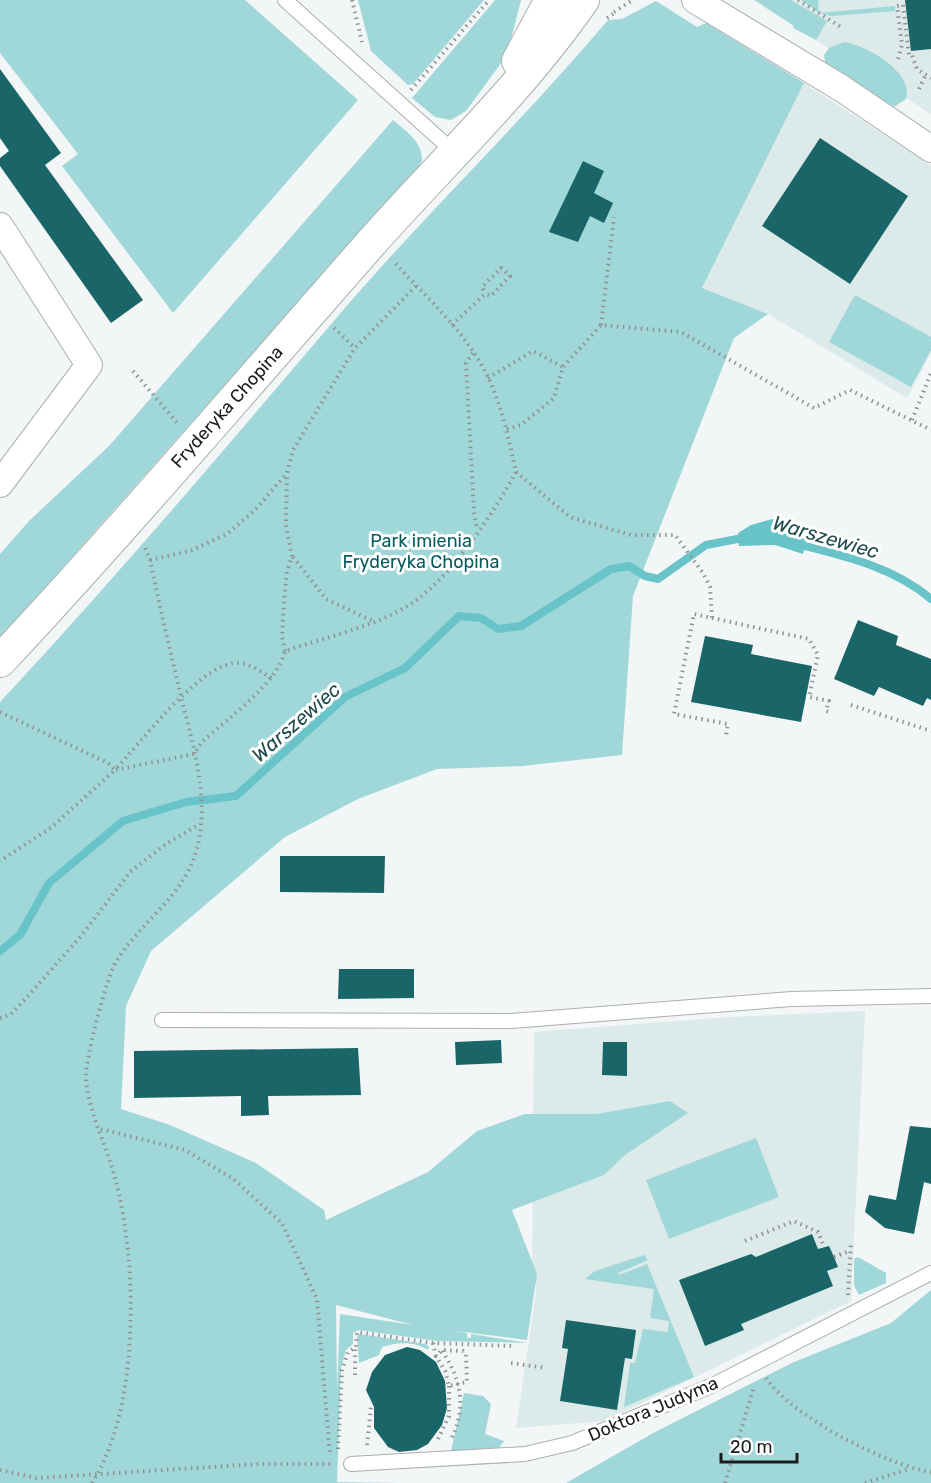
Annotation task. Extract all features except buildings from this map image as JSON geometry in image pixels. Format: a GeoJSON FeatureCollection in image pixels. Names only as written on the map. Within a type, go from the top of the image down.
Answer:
{"type":"FeatureCollection","features":[{"type":"Feature","properties":{"kind":"street","name":"Fryderyka Chopina"},"geometry":{"type":"LineString","coordinates":[[454,152],[507,80],[551,0]]}},
{"type":"Feature","properties":{"kind":"street"},"geometry":{"type":"LineString","coordinates":[[695,0],[841,87],[931,149]]}},
{"type":"Feature","properties":{"kind":"street","name":"Fryderyka Chopina"},"geometry":{"type":"LineString","coordinates":[[0,661],[77,578],[454,152],[545,53],[597,10]]}},
{"type":"Feature","properties":{"kind":"street"},"geometry":{"type":"LineString","coordinates":[[0,226],[89,365],[0,484]]}},
{"type":"Feature","properties":{"kind":"lane"},"geometry":{"type":"LineString","coordinates":[[285,0],[454,152]]}},
{"type":"Feature","properties":{"kind":"lane"},"geometry":{"type":"LineString","coordinates":[[162,1020],[511,1021],[792,999],[931,996]]}},
{"type":"Feature","properties":{"kind":"lane","name":"Doktora Judyma"},"geometry":{"type":"LineString","coordinates":[[351,1464],[546,1451],[572,1443],[711,1386],[931,1273]]}},
{"type":"Feature","properties":{"kind":"path"},"geometry":{"type":"LineString","coordinates":[[411,91],[489,0]]}},
{"type":"Feature","properties":{"kind":"path"},"geometry":{"type":"LineString","coordinates":[[597,10],[615,12],[633,0]]}},
{"type":"Feature","properties":{"kind":"path"},"geometry":{"type":"LineString","coordinates":[[798,0],[842,27]]}},
{"type":"Feature","properties":{"kind":"path"},"geometry":{"type":"LineString","coordinates":[[898,59],[902,45],[897,6],[900,4],[903,5],[909,55],[912,55],[915,67],[931,78]]}},
{"type":"Feature","properties":{"kind":"path"},"geometry":{"type":"LineString","coordinates":[[597,10],[615,12]]}},
{"type":"Feature","properties":{"kind":"path"},"geometry":{"type":"LineString","coordinates":[[919,89],[925,76]]}},
{"type":"Feature","properties":{"kind":"path"},"geometry":{"type":"LineString","coordinates":[[507,429],[521,425],[554,398],[563,367],[601,325],[615,217]]}},
{"type":"Feature","properties":{"kind":"path"},"geometry":{"type":"LineString","coordinates":[[385,253],[452,326],[473,353],[488,378],[507,429],[516,472],[570,517],[631,535],[675,535],[710,587],[712,618]]}},
{"type":"Feature","properties":{"kind":"path"},"geometry":{"type":"LineString","coordinates":[[501,268],[510,276],[491,296],[484,294],[482,287],[501,268]]}},
{"type":"Feature","properties":{"kind":"path"},"geometry":{"type":"LineString","coordinates":[[373,621],[326,599],[292,556],[286,525],[287,473],[293,450],[355,348],[416,286]]}},
{"type":"Feature","properties":{"kind":"path"},"geometry":{"type":"LineString","coordinates":[[452,326],[484,294]]}},
{"type":"Feature","properties":{"kind":"path"},"geometry":{"type":"LineString","coordinates":[[601,325],[681,332],[814,408],[850,390],[931,430]]}},
{"type":"Feature","properties":{"kind":"path"},"geometry":{"type":"LineString","coordinates":[[340,334],[355,348]]}},
{"type":"Feature","properties":{"kind":"path"},"geometry":{"type":"LineString","coordinates":[[488,378],[533,351],[563,367]]}},
{"type":"Feature","properties":{"kind":"path"},"geometry":{"type":"LineString","coordinates":[[473,353],[466,363],[474,513],[477,531]]}},
{"type":"Feature","properties":{"kind":"path"},"geometry":{"type":"LineString","coordinates":[[133,371],[161,405]]}},
{"type":"Feature","properties":{"kind":"path"},"geometry":{"type":"LineString","coordinates":[[912,420],[931,373]]}},
{"type":"Feature","properties":{"kind":"path"},"geometry":{"type":"LineString","coordinates":[[285,651],[373,621],[417,599],[445,574],[497,506],[516,472]]}},
{"type":"Feature","properties":{"kind":"path"},"geometry":{"type":"LineString","coordinates":[[150,560],[190,551],[226,534],[254,511],[287,473]]}},
{"type":"Feature","properties":{"kind":"path"},"geometry":{"type":"LineString","coordinates":[[92,1483],[99,1472],[118,1422],[129,1350],[130,1272],[116,1180],[101,1129],[87,1093],[86,1072],[107,982],[116,962],[181,884],[196,852],[201,807],[194,753],[150,560],[143,542]]}},
{"type":"Feature","properties":{"kind":"path"},"geometry":{"type":"LineString","coordinates":[[115,770],[194,753],[202,742],[272,678],[283,663],[285,651],[282,636],[284,602],[287,571],[292,556]]}},
{"type":"Feature","properties":{"kind":"path"},"geometry":{"type":"LineString","coordinates":[[726,736],[728,724],[674,714],[694,614],[809,639],[818,656],[809,697],[829,701],[826,711],[830,712]]}},
{"type":"Feature","properties":{"kind":"path"},"geometry":{"type":"LineString","coordinates":[[0,861],[52,827],[115,770],[180,696],[200,681],[232,663],[250,665],[272,678]]}},
{"type":"Feature","properties":{"kind":"path"},"geometry":{"type":"LineString","coordinates":[[851,705],[931,731]]}},
{"type":"Feature","properties":{"kind":"path"},"geometry":{"type":"LineString","coordinates":[[0,711],[108,763],[115,770]]}},
{"type":"Feature","properties":{"kind":"path"},"geometry":{"type":"LineString","coordinates":[[0,1018],[10,1015],[36,987],[81,936],[130,872],[166,844],[200,823]]}},
{"type":"Feature","properties":{"kind":"path"},"geometry":{"type":"LineString","coordinates":[[101,1129],[185,1150],[231,1178],[282,1223],[317,1299],[330,1456]]}},
{"type":"Feature","properties":{"kind":"path"},"geometry":{"type":"LineString","coordinates":[[745,1241],[794,1221],[818,1232],[824,1247]]}},
{"type":"Feature","properties":{"kind":"path"},"geometry":{"type":"LineString","coordinates":[[851,1243],[848,1295],[857,1313]]}},
{"type":"Feature","properties":{"kind":"path"},"geometry":{"type":"LineString","coordinates":[[834,1257],[849,1251]]}},
{"type":"Feature","properties":{"kind":"path"},"geometry":{"type":"LineString","coordinates":[[355,1375],[356,1334],[362,1332],[433,1343],[513,1346]]}},
{"type":"Feature","properties":{"kind":"path"},"geometry":{"type":"LineString","coordinates":[[433,1343],[435,1356],[445,1371],[449,1386],[449,1416],[439,1438],[434,1443]]}},
{"type":"Feature","properties":{"kind":"path"},"geometry":{"type":"LineString","coordinates":[[338,1455],[342,1370],[348,1352],[356,1347]]}},
{"type":"Feature","properties":{"kind":"path"},"geometry":{"type":"LineString","coordinates":[[435,1356],[442,1350],[463,1351],[466,1354],[467,1382],[449,1386]]}},
{"type":"Feature","properties":{"kind":"path"},"geometry":{"type":"LineString","coordinates":[[442,1350],[452,1364],[458,1384],[460,1412],[448,1446],[448,1459]]}},
{"type":"Feature","properties":{"kind":"path"},"geometry":{"type":"LineString","coordinates":[[756,1362],[775,1392],[824,1427],[910,1469],[931,1472]]}},
{"type":"Feature","properties":{"kind":"path"},"geometry":{"type":"LineString","coordinates":[[725,1483],[758,1376],[756,1362]]}},
{"type":"Feature","properties":{"kind":"path"},"geometry":{"type":"LineString","coordinates":[[511,1363],[546,1368]]}},
{"type":"Feature","properties":{"kind":"path"},"geometry":{"type":"LineString","coordinates":[[366,1454],[371,1407]]}},
{"type":"Feature","properties":{"kind":"path"},"geometry":{"type":"LineString","coordinates":[[0,1470],[36,1478],[99,1472],[259,1464],[351,1464]]}},
{"type":"Feature","properties":{"kind":"path"},"geometry":{"type":"LineString","coordinates":[[865,1483],[910,1469]]}},
{"type":"Feature","properties":{"kind":"shaded area"},"geometry":{"type":"Polygon","coordinates":[[[753,0],[931,0],[931,114],[753,0]]]}},
{"type":"Feature","properties":{"kind":"shaded area"},"geometry":{"type":"Polygon","coordinates":[[[804,83],[931,165],[931,353],[907,398],[768,314],[702,288],[804,83]]]}},
{"type":"Feature","properties":{"kind":"shaded area"},"geometry":{"type":"Polygon","coordinates":[[[772,519],[810,528],[803,554],[775,545],[739,546],[738,533],[751,525],[772,519]]]}},
{"type":"Feature","properties":{"kind":"shaded area"},"geometry":{"type":"Polygon","coordinates":[[[865,1011],[851,1301],[605,1421],[516,1428],[537,1286],[532,1281],[534,1032],[729,1017],[865,1011]]]}},
{"type":"Feature","properties":{"kind":"green space"},"geometry":{"type":"Polygon","coordinates":[[[0,0],[245,0],[358,100],[173,313],[62,166],[78,154],[0,53],[0,0]]]}},
{"type":"Feature","properties":{"kind":"green space"},"geometry":{"type":"Polygon","coordinates":[[[358,0],[484,0],[413,84],[408,85],[371,51],[358,0]]]}},
{"type":"Feature","properties":{"kind":"green space"},"geometry":{"type":"Polygon","coordinates":[[[495,0],[521,0],[507,55],[466,111],[451,120],[435,117],[412,98],[495,0]]]}},
{"type":"Feature","properties":{"kind":"green space"},"geometry":{"type":"Polygon","coordinates":[[[755,0],[791,0],[827,21],[816,40],[793,28],[794,26],[755,0]]]}},
{"type":"Feature","properties":{"kind":"green space"},"geometry":{"type":"Polygon","coordinates":[[[801,0],[818,0],[819,13],[801,0]]]}},
{"type":"Feature","properties":{"kind":"green space","name":"Park imienia Fryderyka Chopina"},"geometry":{"type":"Polygon","coordinates":[[[656,1],[697,27],[706,23],[804,83],[702,288],[768,314],[734,338],[633,596],[622,755],[522,766],[437,769],[358,799],[285,837],[151,951],[126,1006],[121,1109],[170,1125],[256,1163],[324,1210],[326,1220],[428,1172],[477,1131],[525,1114],[597,1114],[670,1101],[688,1113],[625,1155],[604,1175],[512,1210],[537,1274],[527,1340],[448,1330],[467,1333],[467,1338],[471,1338],[471,1334],[528,1343],[437,1341],[359,1330],[353,1333],[353,1344],[346,1350],[341,1368],[337,1482],[402,1483],[0,1483],[0,702],[129,559],[405,241],[542,95],[608,20],[622,19],[656,1]],[[336,1305],[337,1390],[340,1314],[413,1325],[336,1305]]]}},
{"type":"Feature","properties":{"kind":"green space"},"geometry":{"type":"Polygon","coordinates":[[[895,6],[895,11],[831,16],[819,13],[895,6]]]}},
{"type":"Feature","properties":{"kind":"green space"},"geometry":{"type":"Polygon","coordinates":[[[844,42],[864,48],[896,70],[907,89],[906,99],[894,107],[825,63],[824,55],[829,48],[844,42]]]}},
{"type":"Feature","properties":{"kind":"green space"},"geometry":{"type":"Polygon","coordinates":[[[393,120],[413,138],[420,148],[422,161],[416,170],[0,638],[0,554],[29,521],[109,446],[393,120]]]}},
{"type":"Feature","properties":{"kind":"green space"},"geometry":{"type":"Polygon","coordinates":[[[855,295],[931,337],[931,350],[911,387],[829,342],[855,295]]]}},
{"type":"Feature","properties":{"kind":"green space"},"geometry":{"type":"Polygon","coordinates":[[[756,1138],[779,1197],[669,1239],[646,1180],[756,1138]]]}},
{"type":"Feature","properties":{"kind":"green space"},"geometry":{"type":"Polygon","coordinates":[[[644,1255],[648,1260],[618,1273],[619,1275],[647,1264],[694,1377],[624,1407],[630,1363],[635,1363],[643,1329],[668,1332],[669,1321],[650,1318],[654,1289],[585,1279],[595,1271],[644,1255]]]}},
{"type":"Feature","properties":{"kind":"green space"},"geometry":{"type":"Polygon","coordinates":[[[858,1257],[886,1273],[886,1283],[859,1295],[854,1285],[854,1259],[858,1257]]]}},
{"type":"Feature","properties":{"kind":"green space"},"geometry":{"type":"Polygon","coordinates":[[[931,1290],[931,1483],[566,1483],[655,1432],[794,1362],[891,1323],[931,1290]]]}},
{"type":"Feature","properties":{"kind":"green space"},"geometry":{"type":"Polygon","coordinates":[[[359,1334],[426,1344],[429,1347],[428,1350],[411,1344],[388,1345],[382,1347],[379,1355],[359,1363],[357,1336],[359,1334]]]}},
{"type":"Feature","properties":{"kind":"green space"},"geometry":{"type":"Polygon","coordinates":[[[464,1393],[483,1396],[491,1404],[485,1434],[504,1441],[499,1448],[451,1451],[464,1393]]]}},
{"type":"Feature","properties":{"kind":"waterway","name":"Warszewiec"},"geometry":{"type":"LineString","coordinates":[[0,951],[20,935],[49,883],[123,821],[186,802],[236,796],[345,697],[405,668],[459,616],[481,618],[498,629],[521,626],[611,569],[629,566],[645,576],[658,579],[706,545],[748,537]]}},
{"type":"Feature","properties":{"kind":"waterway","name":"Warszewiec"},"geometry":{"type":"LineString","coordinates":[[797,544],[868,564],[901,579],[931,599]]}}]}
